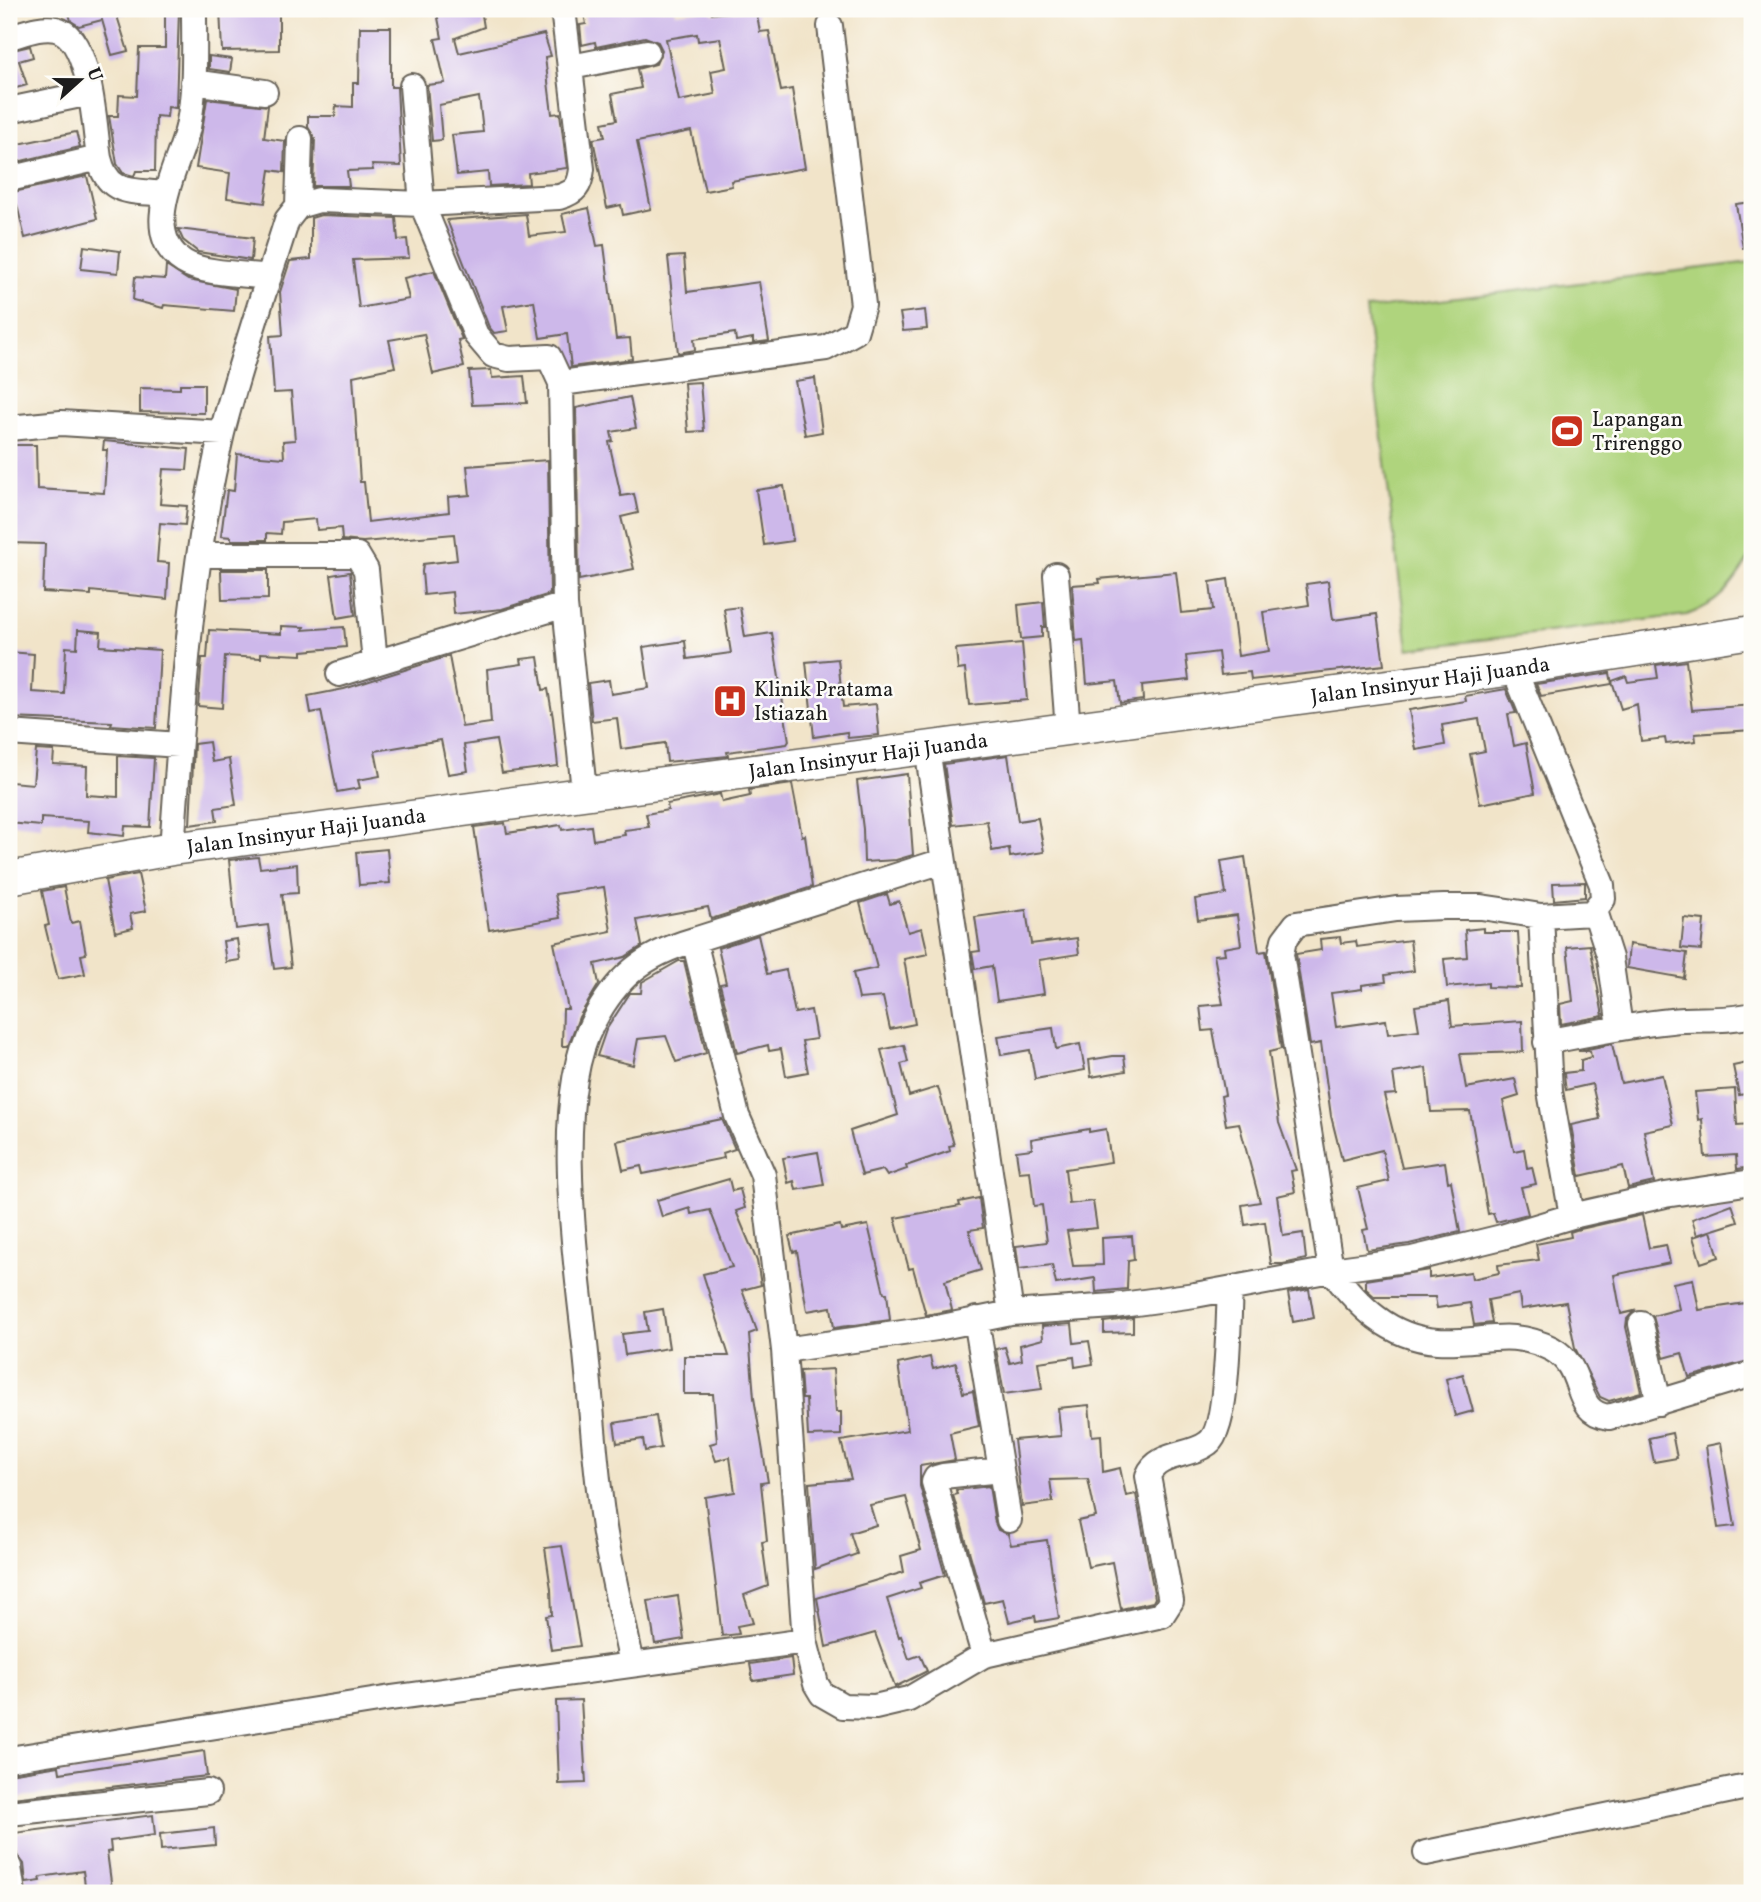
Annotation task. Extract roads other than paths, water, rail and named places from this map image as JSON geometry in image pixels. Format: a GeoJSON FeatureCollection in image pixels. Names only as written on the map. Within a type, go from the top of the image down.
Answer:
{"type":"FeatureCollection","features":[{"type":"Feature","properties":{"kind":"main road","name":"Jalan Insinyur Haji Juanda"},"geometry":{"type":"LineString","coordinates":[[9,878],[172,849],[583,791],[928,748],[1514,669],[1740,634],[1752,614]]}},
{"type":"Feature","properties":{"kind":"street"},"geometry":{"type":"LineString","coordinates":[[194,9],[188,128],[164,194],[166,236],[182,261],[194,267],[269,277]]}},
{"type":"Feature","properties":{"kind":"street"},"geometry":{"type":"LineString","coordinates":[[298,206],[332,200],[422,204],[559,197],[574,193],[580,183],[582,169],[563,9]]}},
{"type":"Feature","properties":{"kind":"street"},"geometry":{"type":"LineString","coordinates":[[561,383],[826,348],[855,332],[863,305],[830,26]]}},
{"type":"Feature","properties":{"kind":"street"},"geometry":{"type":"LineString","coordinates":[[9,37],[43,28],[60,30],[81,55],[90,93],[99,158],[107,181],[115,187],[164,194]]}},
{"type":"Feature","properties":{"kind":"street"},"geometry":{"type":"LineString","coordinates":[[572,67],[647,52]]}},
{"type":"Feature","properties":{"kind":"street"},"geometry":{"type":"LineString","coordinates":[[192,82],[265,92]]}},
{"type":"Feature","properties":{"kind":"street"},"geometry":{"type":"LineString","coordinates":[[412,86],[422,204],[476,335],[484,348],[494,355],[509,359],[549,357],[561,383],[565,605],[583,791]]}},
{"type":"Feature","properties":{"kind":"street"},"geometry":{"type":"LineString","coordinates":[[9,110],[90,93]]}},
{"type":"Feature","properties":{"kind":"street"},"geometry":{"type":"LineString","coordinates":[[172,849],[179,745],[201,555],[222,433],[287,220],[298,206],[300,139]]}},
{"type":"Feature","properties":{"kind":"street"},"geometry":{"type":"LineString","coordinates":[[9,179],[99,158]]}},
{"type":"Feature","properties":{"kind":"street"},"geometry":{"type":"LineString","coordinates":[[9,428],[61,423],[222,433]]}},
{"type":"Feature","properties":{"kind":"street"},"geometry":{"type":"LineString","coordinates":[[201,555],[357,555],[366,570],[375,662]]}},
{"type":"Feature","properties":{"kind":"street"},"geometry":{"type":"LineString","coordinates":[[1056,575],[1068,729]]}},
{"type":"Feature","properties":{"kind":"street"},"geometry":{"type":"LineString","coordinates":[[339,674],[565,605]]}},
{"type":"Feature","properties":{"kind":"street"},"geometry":{"type":"LineString","coordinates":[[1514,669],[1602,884],[1603,899],[1595,911],[1581,915],[1541,916],[1481,907],[1396,909],[1296,924],[1284,940],[1282,954],[1331,1270],[1359,1307],[1391,1329],[1438,1342],[1506,1336],[1527,1338],[1564,1356],[1573,1368],[1586,1407],[1596,1415],[1609,1417],[1752,1374]]}},
{"type":"Feature","properties":{"kind":"street"},"geometry":{"type":"LineString","coordinates":[[9,733],[179,745]]}},
{"type":"Feature","properties":{"kind":"street"},"geometry":{"type":"LineString","coordinates":[[928,748],[1011,1313]]}},
{"type":"Feature","properties":{"kind":"street"},"geometry":{"type":"LineString","coordinates":[[632,1664],[605,1532],[574,1247],[570,1152],[575,1086],[580,1055],[591,1025],[609,997],[644,959],[694,940],[943,861]]}},
{"type":"Feature","properties":{"kind":"street"},"geometry":{"type":"LineString","coordinates":[[1595,911],[1610,958],[1620,1027]]}},
{"type":"Feature","properties":{"kind":"street"},"geometry":{"type":"LineString","coordinates":[[1541,916],[1546,1042],[1558,1146],[1572,1216]]}},
{"type":"Feature","properties":{"kind":"street"},"geometry":{"type":"LineString","coordinates":[[694,940],[737,1116],[764,1175],[784,1350],[805,1641],[816,1684],[822,1694],[843,1706],[890,1705],[909,1699],[984,1655],[1154,1619],[1168,1608],[1171,1601],[1148,1476],[1159,1461],[1209,1443],[1222,1422],[1230,1289]]}},
{"type":"Feature","properties":{"kind":"street"},"geometry":{"type":"LineString","coordinates":[[1546,1042],[1620,1027],[1674,1021],[1733,1020],[1752,1015]]}},
{"type":"Feature","properties":{"kind":"street"},"geometry":{"type":"LineString","coordinates":[[784,1350],[937,1328],[1011,1313],[1114,1306],[1230,1289],[1449,1251],[1572,1216],[1665,1195],[1752,1182]]}},
{"type":"Feature","properties":{"kind":"street"},"geometry":{"type":"LineString","coordinates":[[976,1319],[1009,1520]]}},
{"type":"Feature","properties":{"kind":"street"},"geometry":{"type":"LineString","coordinates":[[1642,1324],[1659,1403]]}},
{"type":"Feature","properties":{"kind":"street"},"geometry":{"type":"LineString","coordinates":[[984,1655],[934,1482],[936,1478],[943,1476],[1002,1470]]}},
{"type":"Feature","properties":{"kind":"street"},"geometry":{"type":"LineString","coordinates":[[9,1759],[632,1664],[805,1641]]}},
{"type":"Feature","properties":{"kind":"street"},"geometry":{"type":"LineString","coordinates":[[1426,1853],[1752,1786]]}},
{"type":"Feature","properties":{"kind":"street"},"geometry":{"type":"LineString","coordinates":[[9,1813],[208,1792]]}},
{"type":"Feature","properties":{"kind":"street"},"geometry":{"type":"LineString","coordinates":[[9,1867],[13,1893]]}},
{"type":"Feature","properties":{"kind":"place","name":"Lapangan Trirenggo"},"geometry":{"type":"Point","coordinates":[1567,431]}},
{"type":"Feature","properties":{"kind":"place","name":"Klinik Pratama Istiazah"},"geometry":{"type":"Point","coordinates":[730,701]}}]}
